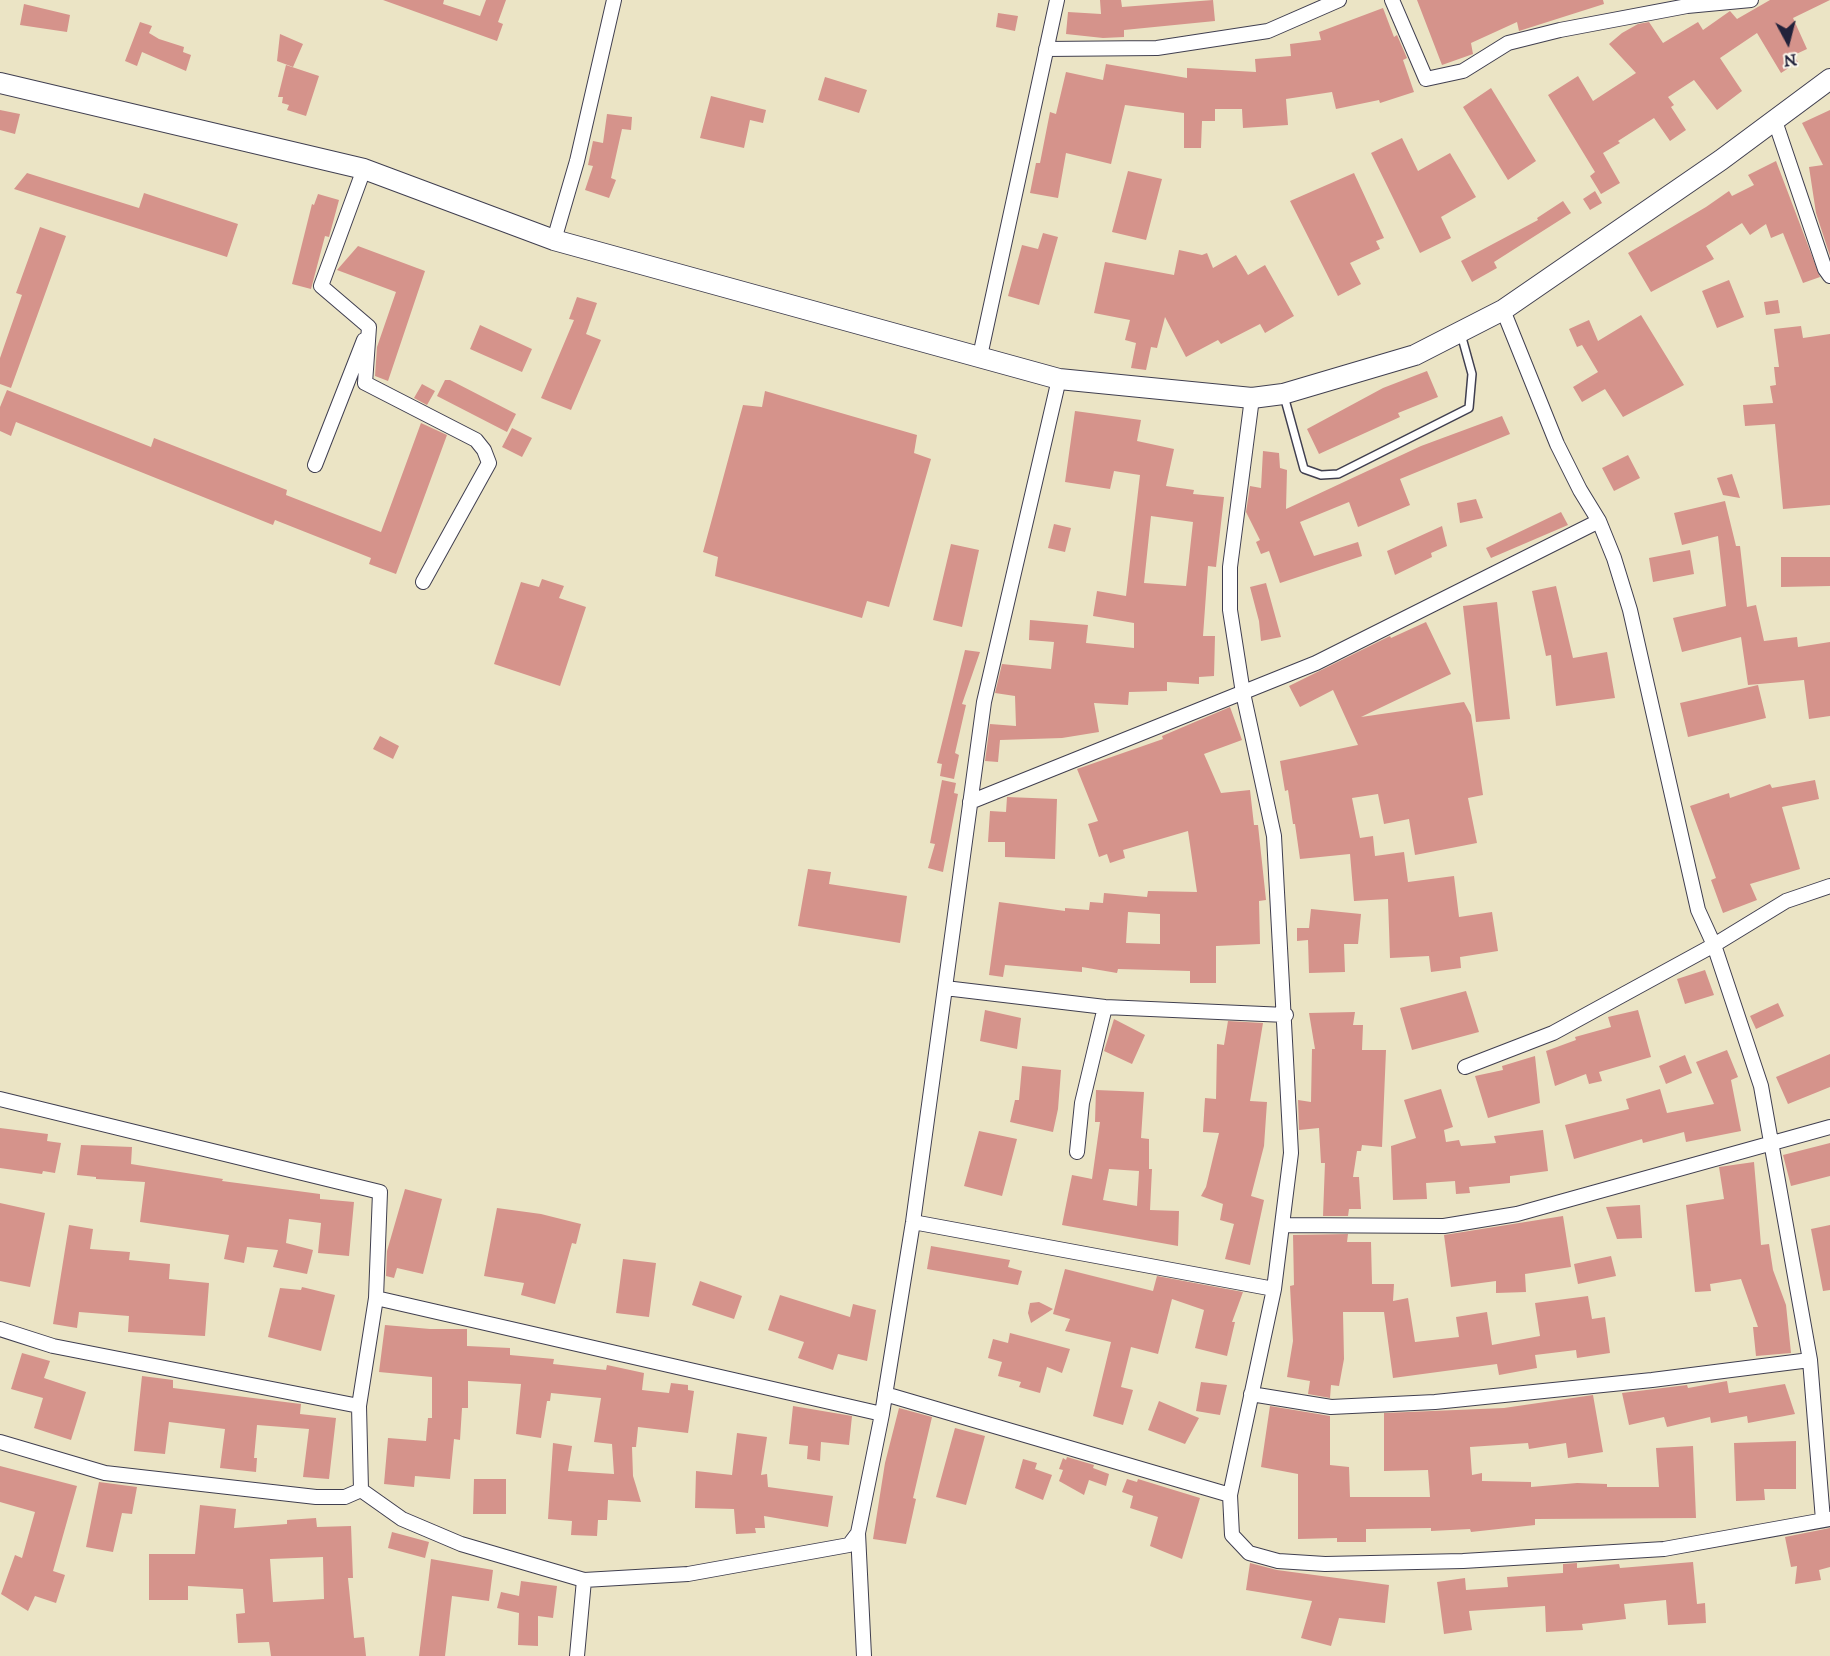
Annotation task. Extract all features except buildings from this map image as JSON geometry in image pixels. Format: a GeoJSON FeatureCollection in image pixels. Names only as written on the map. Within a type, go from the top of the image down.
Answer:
{"type":"FeatureCollection","features":[{"type":"Feature","properties":{"kind":"main road"},"geometry":{"type":"LineString","coordinates":[[0,83],[364,169],[554,240],[1059,379],[1252,398],[1283,394],[1415,355],[1503,310],[1775,121],[1830,79]]}},
{"type":"Feature","properties":{"kind":"street"},"geometry":{"type":"LineString","coordinates":[[554,240],[577,161],[614,0]]}},
{"type":"Feature","properties":{"kind":"street"},"geometry":{"type":"LineString","coordinates":[[980,356],[1057,0]]}},
{"type":"Feature","properties":{"kind":"street"},"geometry":{"type":"LineString","coordinates":[[1046,49],[1157,48],[1268,30],[1339,0]]}},
{"type":"Feature","properties":{"kind":"street"},"geometry":{"type":"LineString","coordinates":[[1392,0],[1426,79],[1463,71],[1508,43],[1560,30],[1687,6],[1751,0]]}},
{"type":"Feature","properties":{"kind":"street"},"geometry":{"type":"LineString","coordinates":[[1775,121],[1825,269],[1830,276]]}},
{"type":"Feature","properties":{"kind":"street"},"geometry":{"type":"LineString","coordinates":[[364,169],[321,286],[369,327]]}},
{"type":"Feature","properties":{"kind":"street"},"geometry":{"type":"LineString","coordinates":[[1252,398],[1230,567],[1230,610],[1243,693],[1274,836],[1286,1015],[1291,1153],[1284,1225],[1274,1289],[1230,1495],[1232,1535],[1249,1553],[1278,1561],[1325,1564],[1463,1561],[1664,1549],[1827,1520],[1810,1360],[1761,1086],[1714,945],[1698,910],[1630,610],[1599,521],[1580,490],[1557,444],[1503,310]]}},
{"type":"Feature","properties":{"kind":"street"},"geometry":{"type":"LineString","coordinates":[[315,465],[369,327]]}},
{"type":"Feature","properties":{"kind":"street"},"geometry":{"type":"LineString","coordinates":[[369,327],[365,383],[476,440],[484,450],[489,463],[423,582]]}},
{"type":"Feature","properties":{"kind":"street"},"geometry":{"type":"LineString","coordinates":[[864,1656],[858,1533],[882,1414],[913,1222],[984,702],[1059,379]]}},
{"type":"Feature","properties":{"kind":"street"},"geometry":{"type":"LineString","coordinates":[[970,802],[1316,663],[1599,521]]}},
{"type":"Feature","properties":{"kind":"street"},"geometry":{"type":"LineString","coordinates":[[1466,1067],[1553,1034],[1714,945],[1786,901],[1830,886]]}},
{"type":"Feature","properties":{"kind":"street"},"geometry":{"type":"LineString","coordinates":[[945,988],[1105,1007],[1286,1015]]}},
{"type":"Feature","properties":{"kind":"street"},"geometry":{"type":"LineString","coordinates":[[1077,1152],[1082,1103],[1105,1007]]}},
{"type":"Feature","properties":{"kind":"street"},"geometry":{"type":"LineString","coordinates":[[0,1099],[380,1192],[376,1298],[360,1406],[361,1490]]}},
{"type":"Feature","properties":{"kind":"street"},"geometry":{"type":"LineString","coordinates":[[1284,1225],[1454,1224],[1517,1214],[1772,1145],[1830,1127]]}},
{"type":"Feature","properties":{"kind":"street"},"geometry":{"type":"LineString","coordinates":[[913,1222],[1274,1289]]}},
{"type":"Feature","properties":{"kind":"street"},"geometry":{"type":"LineString","coordinates":[[376,1298],[882,1414]]}},
{"type":"Feature","properties":{"kind":"street"},"geometry":{"type":"LineString","coordinates":[[0,1329],[85,1353],[360,1406]]}},
{"type":"Feature","properties":{"kind":"street"},"geometry":{"type":"LineString","coordinates":[[1251,1394],[1331,1407],[1435,1402],[1652,1380],[1810,1360]]}},
{"type":"Feature","properties":{"kind":"street"},"geometry":{"type":"LineString","coordinates":[[885,1394],[1230,1495]]}},
{"type":"Feature","properties":{"kind":"street"},"geometry":{"type":"LineString","coordinates":[[0,1442],[105,1473],[316,1497],[345,1497],[361,1490]]}},
{"type":"Feature","properties":{"kind":"street"},"geometry":{"type":"LineString","coordinates":[[361,1490],[402,1519],[461,1544],[584,1580],[688,1574],[849,1545],[858,1533]]}},
{"type":"Feature","properties":{"kind":"street"},"geometry":{"type":"LineString","coordinates":[[577,1656],[584,1580]]}},
{"type":"Feature","properties":{"kind":"lane"},"geometry":{"type":"LineString","coordinates":[[1283,394],[1304,469],[1321,475],[1338,474],[1469,408],[1472,375],[1460,331]]}}]}
